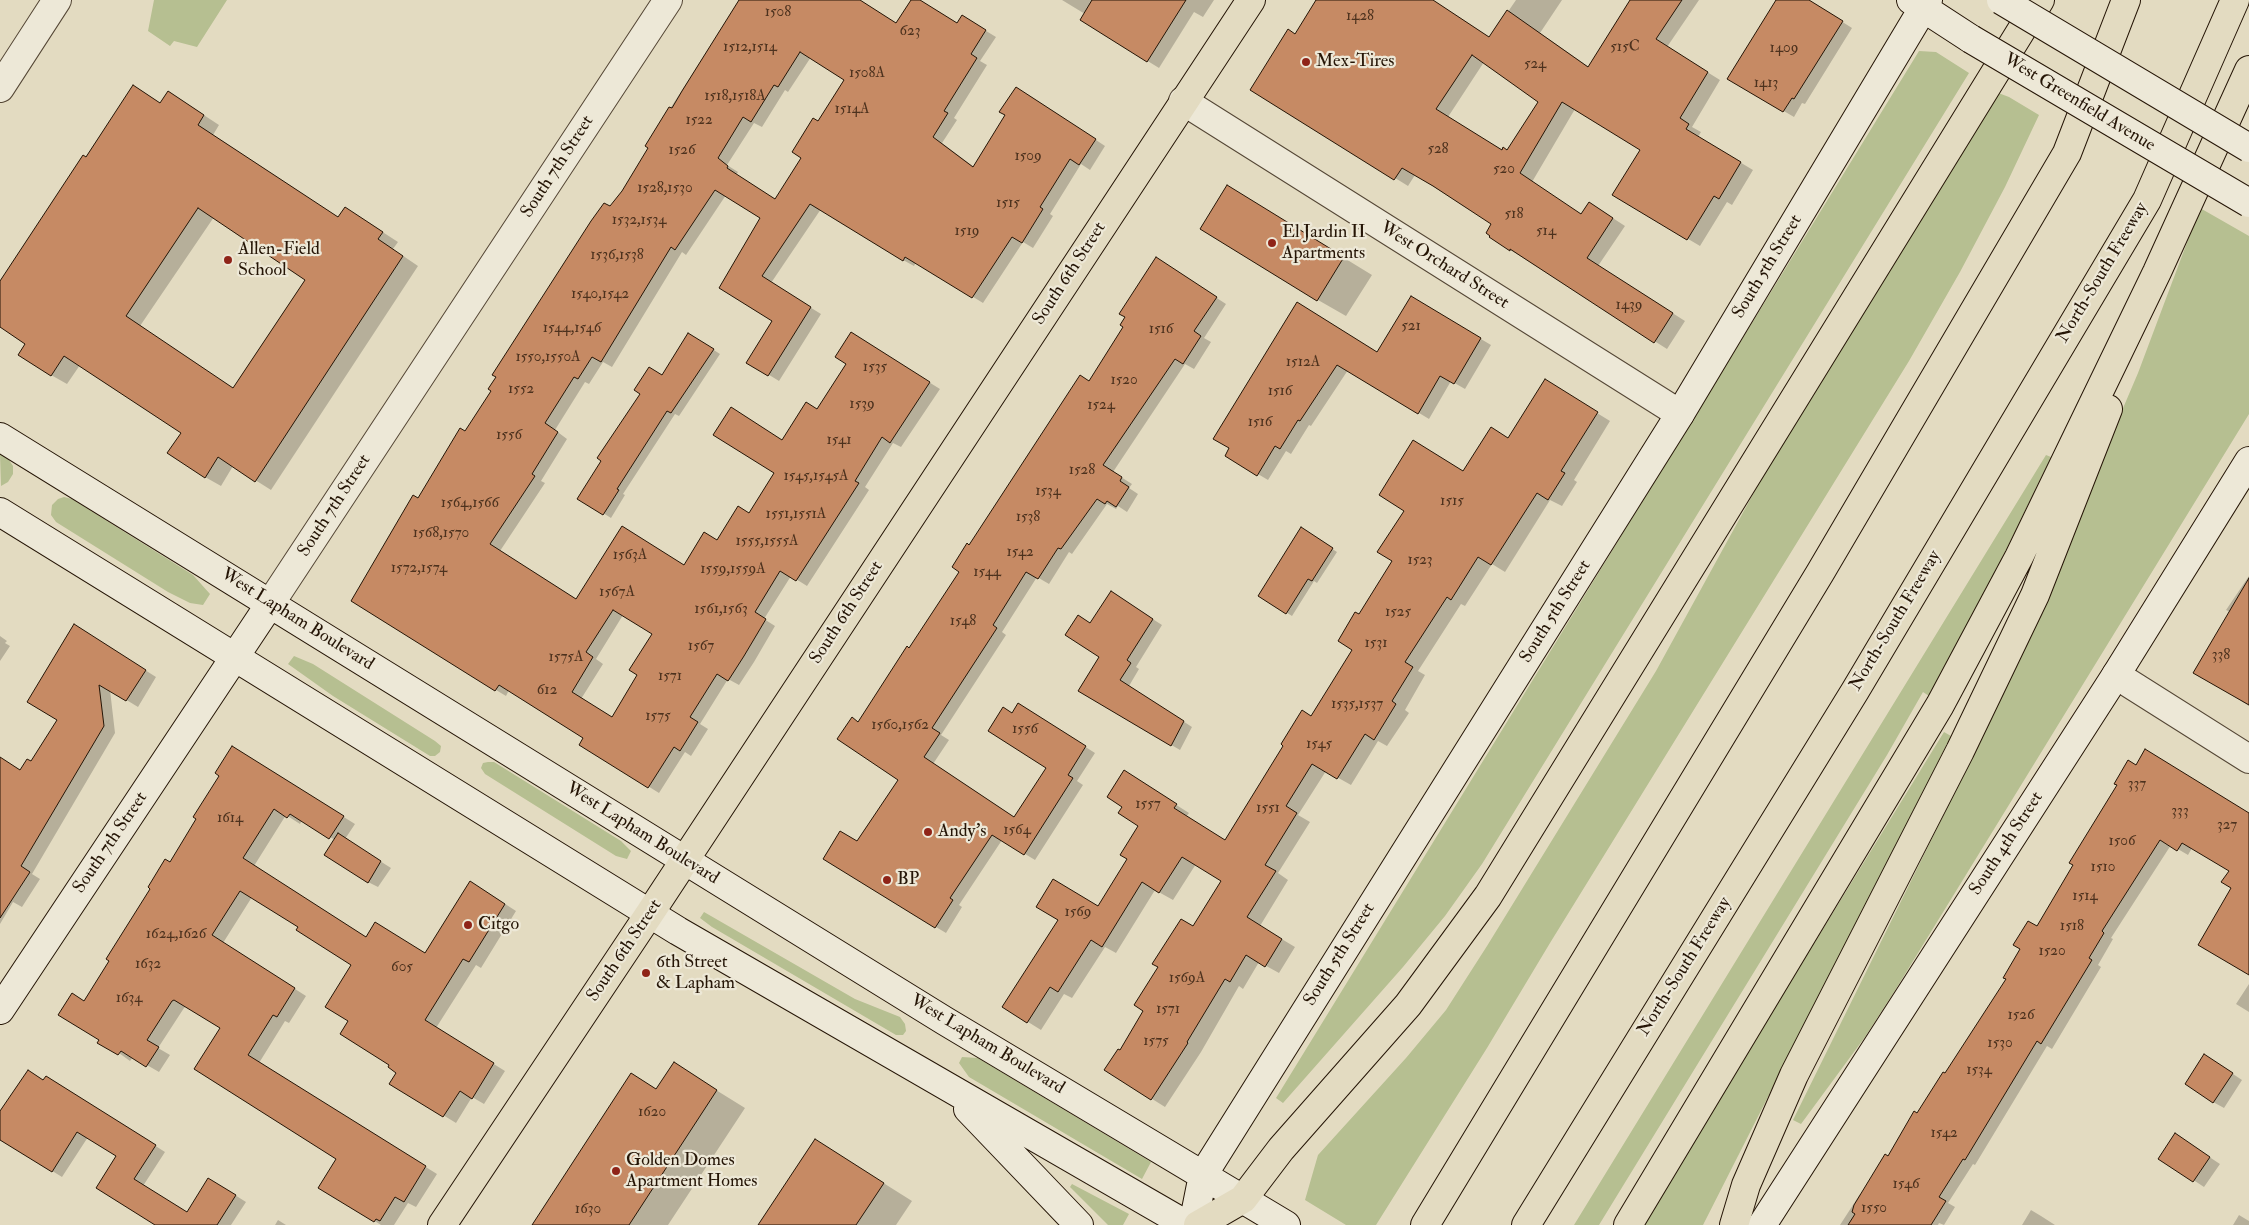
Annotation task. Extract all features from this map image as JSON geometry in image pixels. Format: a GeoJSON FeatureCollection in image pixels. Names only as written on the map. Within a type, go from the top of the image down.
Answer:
{"type":"FeatureCollection","features":[{"type":"Feature","properties":{"kind":"main road","name":"South 6th Street"},"geometry":{"type":"LineString","coordinates":[[442,1225],[650,913],[1251,0]]}},
{"type":"Feature","properties":{"kind":"main road"},"geometry":{"type":"LineString","coordinates":[[1198,1225],[1243,1199],[1281,1149],[1408,1005],[1488,896],[2040,0]]}},
{"type":"Feature","properties":{"kind":"main road"},"geometry":{"type":"LineString","coordinates":[[1425,1225],[1820,573],[2068,154],[2126,0]]}},
{"type":"Feature","properties":{"kind":"main road","name":"North-South Freeway"},"geometry":{"type":"LineString","coordinates":[[1526,1225],[1855,691],[2146,200],[2235,0]]}},
{"type":"Feature","properties":{"kind":"main road"},"geometry":{"type":"LineString","coordinates":[[1628,1225],[1940,705],[2019,557],[2157,272],[2249,70]]}},
{"type":"Feature","properties":{"kind":"main road"},"geometry":{"type":"LineString","coordinates":[[1734,1225],[1746,1185],[1794,1075],[1960,750],[2035,595],[2095,445],[2157,272]]}},
{"type":"Feature","properties":{"kind":"main road"},"geometry":{"type":"LineString","coordinates":[[1417,1225],[1457,1170]]}},
{"type":"Feature","properties":{"kind":"street"},"geometry":{"type":"LineString","coordinates":[[0,88],[57,0]]}},
{"type":"Feature","properties":{"kind":"street","name":"South 7th Street"},"geometry":{"type":"LineString","coordinates":[[0,1010],[668,0]]}},
{"type":"Feature","properties":{"kind":"street"},"geometry":{"type":"LineString","coordinates":[[2001,0],[2249,148]]}},
{"type":"Feature","properties":{"kind":"street","name":"West Greenfield Avenue"},"geometry":{"type":"LineString","coordinates":[[1921,3],[1971,39],[2249,203]]}},
{"type":"Feature","properties":{"kind":"street","name":"South 5th Street"},"geometry":{"type":"LineString","coordinates":[[1193,1225],[1203,1175],[1680,414],[1921,3]]}},
{"type":"Feature","properties":{"kind":"street","name":"West Orchard Street"},"geometry":{"type":"LineString","coordinates":[[1183,101],[1680,414]]}},
{"type":"Feature","properties":{"kind":"street","name":"West Lapham Boulevard"},"geometry":{"type":"LineString","coordinates":[[0,437],[945,1021],[1286,1225]]}},
{"type":"Feature","properties":{"kind":"street","name":"South 4th Street"},"geometry":{"type":"LineString","coordinates":[[1762,1225],[2116,675],[2249,462]]}},
{"type":"Feature","properties":{"kind":"street"},"geometry":{"type":"LineString","coordinates":[[0,512],[650,913],[948,1088],[1187,1225]]}},
{"type":"Feature","properties":{"kind":"street"},"geometry":{"type":"LineString","coordinates":[[2116,675],[2249,759]]}},
{"type":"Feature","properties":{"kind":"street"},"geometry":{"type":"LineString","coordinates":[[948,1088],[1079,1225]]}},
{"type":"Feature","properties":{"kind":"green space"},"geometry":{"type":"Polygon","coordinates":[[[154,0],[227,0],[197,47],[174,41],[170,46],[148,31],[154,0]]]}},
{"type":"Feature","properties":{"kind":"green space"},"geometry":{"type":"Polygon","coordinates":[[[1919,51],[1936,52],[1969,73],[1482,864],[1445,916],[1403,967],[1283,1103],[1276,1098],[1919,51]]]}},
{"type":"Feature","properties":{"kind":"green space"},"geometry":{"type":"Polygon","coordinates":[[[1993,91],[2009,97],[2039,115],[2005,187],[1960,272],[1909,361],[1487,1048],[1376,1225],[1346,1225],[1305,1200],[1318,1155],[1406,1058],[1446,1010],[1487,946],[1656,671],[1768,467],[1925,210],[1993,91]]]}},
{"type":"Feature","properties":{"kind":"green space"},"geometry":{"type":"Polygon","coordinates":[[[2200,208],[2249,236],[2249,414],[1894,992],[1865,1037],[1801,1124],[1793,1120],[1988,725],[2138,373],[2200,208]]]}},
{"type":"Feature","properties":{"kind":"green space"},"geometry":{"type":"Polygon","coordinates":[[[0,454],[9,460],[13,466],[13,474],[8,482],[1,486],[0,454]]]}},
{"type":"Feature","properties":{"kind":"green space"},"geometry":{"type":"Polygon","coordinates":[[[2046,455],[2051,457],[2008,546],[1929,696],[1923,692],[1887,755],[1599,1225],[1574,1225],[2046,455]]]}},
{"type":"Feature","properties":{"kind":"green space"},"geometry":{"type":"Polygon","coordinates":[[[64,497],[72,499],[193,575],[210,594],[203,605],[190,603],[168,592],[56,522],[51,515],[52,505],[58,499],[64,497]]]}},
{"type":"Feature","properties":{"kind":"green space"},"geometry":{"type":"Polygon","coordinates":[[[294,656],[313,664],[435,741],[441,746],[440,752],[435,756],[430,756],[333,696],[288,664],[294,656]]]}},
{"type":"Feature","properties":{"kind":"green space"},"geometry":{"type":"Polygon","coordinates":[[[1944,732],[1951,736],[1703,1225],[1641,1225],[1944,732]]]}},
{"type":"Feature","properties":{"kind":"green space"},"geometry":{"type":"Polygon","coordinates":[[[494,762],[621,841],[631,851],[627,859],[616,856],[485,774],[481,768],[483,763],[494,762]]]}},
{"type":"Feature","properties":{"kind":"green space"},"geometry":{"type":"Polygon","coordinates":[[[704,912],[855,999],[900,1017],[905,1024],[906,1031],[903,1035],[896,1035],[712,927],[700,918],[704,912]]]}},
{"type":"Feature","properties":{"kind":"green space"},"geometry":{"type":"Polygon","coordinates":[[[962,1057],[978,1058],[1151,1162],[1142,1179],[969,1077],[959,1063],[962,1057]]]}},
{"type":"Feature","properties":{"kind":"green space"},"geometry":{"type":"Polygon","coordinates":[[[1072,1184],[1129,1214],[1123,1225],[1108,1225],[1070,1187],[1072,1184]]]}},
{"type":"Feature","properties":{"kind":"building"},"geometry":{"type":"Polygon","coordinates":[[[739,0],[860,0],[896,23],[911,0],[920,0],[957,23],[962,15],[986,30],[971,54],[977,58],[944,111],[948,113],[933,137],[973,167],[1005,115],[999,112],[1016,87],[1096,139],[1079,165],[1070,159],[1040,207],[1043,209],[1022,243],[1012,237],[972,298],[905,257],[903,261],[810,204],[762,276],[811,307],[768,376],[746,363],[772,321],[719,288],[760,218],[715,190],[675,250],[671,247],[601,362],[592,357],[578,379],[574,377],[545,423],[558,432],[532,474],[535,476],[490,544],[576,599],[622,526],[684,565],[704,532],[717,540],[738,506],[749,513],[774,473],[713,435],[731,407],[782,440],[806,402],[817,409],[846,364],[835,357],[851,332],[930,382],[890,443],[882,437],[855,481],[859,483],[796,581],[780,571],[755,612],[766,619],[744,656],[728,681],[717,674],[690,717],[698,722],[680,751],[674,747],[648,788],[579,745],[583,738],[499,685],[495,691],[351,601],[413,495],[418,498],[460,428],[465,431],[491,391],[488,389],[496,377],[492,375],[591,221],[604,203],[610,206],[622,191],[648,148],[645,146],[669,107],[672,108],[739,0]],[[800,52],[778,87],[774,85],[751,122],[743,117],[718,158],[728,166],[727,168],[775,199],[801,158],[792,152],[813,118],[818,121],[844,80],[800,52]],[[613,610],[586,652],[593,657],[572,692],[612,717],[637,675],[629,670],[652,634],[613,610]]]}},
{"type":"Feature","properties":{"kind":"building"},"geometry":{"type":"Polygon","coordinates":[[[1092,0],[1186,0],[1147,62],[1080,20],[1092,0]]]}},
{"type":"Feature","properties":{"kind":"building"},"geometry":{"type":"Polygon","coordinates":[[[1316,0],[1433,0],[1489,37],[1507,10],[1588,67],[1630,0],[1682,0],[1656,39],[1708,72],[1680,118],[1689,124],[1686,129],[1741,162],[1719,199],[1714,196],[1687,240],[1612,195],[1640,150],[1562,102],[1520,173],[1581,214],[1589,202],[1613,218],[1587,258],[1673,313],[1654,343],[1489,237],[1486,233],[1491,224],[1433,186],[1402,168],[1394,180],[1250,90],[1288,29],[1295,34],[1316,0]],[[1472,55],[1436,109],[1502,150],[1503,147],[1507,150],[1538,102],[1472,55]]]}},
{"type":"Feature","properties":{"kind":"building"},"geometry":{"type":"Polygon","coordinates":[[[1776,0],[1809,0],[1843,21],[1794,99],[1792,98],[1783,112],[1727,79],[1776,0]]]}},
{"type":"Feature","properties":{"kind":"building"},"geometry":{"type":"Polygon","coordinates":[[[133,85],[160,103],[168,91],[204,115],[198,125],[338,217],[345,207],[383,232],[378,239],[403,256],[255,482],[218,457],[205,478],[167,453],[181,433],[64,356],[51,376],[18,355],[25,344],[0,327],[0,281],[83,155],[86,157],[133,85]],[[198,208],[126,316],[233,388],[305,280],[198,208]]]}},
{"type":"Feature","properties":{"kind":"building","name":"El Jardin II Apartments"},"geometry":{"type":"Polygon","coordinates":[[[1227,185],[1344,257],[1317,301],[1200,229],[1227,185]]]}},
{"type":"Feature","properties":{"kind":"building"},"geometry":{"type":"Polygon","coordinates":[[[1156,257],[1217,297],[1194,331],[1201,336],[1183,364],[1175,359],[1103,465],[1122,477],[1120,481],[1129,487],[1116,507],[1107,501],[1105,504],[1097,499],[1061,549],[1058,548],[1038,579],[1026,572],[993,625],[997,628],[932,728],[940,733],[924,757],[1014,817],[1046,768],[988,731],[1003,707],[1012,713],[1018,703],[1086,746],[1068,775],[1073,778],[1024,855],[992,835],[950,898],[953,900],[935,928],[823,859],[840,831],[857,841],[898,780],[837,739],[852,717],[858,722],[907,646],[909,648],[959,572],[952,567],[967,543],[969,545],[1080,375],[1089,381],[1123,327],[1120,325],[1125,317],[1119,314],[1156,257]]]}},
{"type":"Feature","properties":{"kind":"building"},"geometry":{"type":"Polygon","coordinates":[[[1411,296],[1481,338],[1454,384],[1440,376],[1418,414],[1337,365],[1280,449],[1275,446],[1257,476],[1225,456],[1229,448],[1213,439],[1297,302],[1377,352],[1411,296]]]}},
{"type":"Feature","properties":{"kind":"building"},"geometry":{"type":"Polygon","coordinates":[[[688,333],[714,349],[671,413],[667,411],[617,489],[619,490],[603,515],[577,499],[601,461],[597,458],[640,394],[634,390],[649,367],[662,375],[688,333]]]}},
{"type":"Feature","properties":{"kind":"building"},"geometry":{"type":"Polygon","coordinates":[[[1545,379],[1598,412],[1561,471],[1565,473],[1548,500],[1537,493],[1491,565],[1478,557],[1451,600],[1447,597],[1405,662],[1413,667],[1392,701],[1396,704],[1374,740],[1365,734],[1337,779],[1312,764],[1286,806],[1297,813],[1265,865],[1276,871],[1247,917],[1282,939],[1265,967],[1246,955],[1230,982],[1225,979],[1188,1043],[1151,1100],[1104,1070],[1118,1049],[1120,1050],[1143,1011],[1134,1005],[1158,967],[1152,964],[1181,919],[1193,926],[1221,881],[1182,857],[1159,893],[1142,882],[1102,947],[1091,940],[1058,992],[1050,987],[1027,1023],[1002,1007],[1058,920],[1036,907],[1053,879],[1098,906],[1127,859],[1120,855],[1138,826],[1118,813],[1122,807],[1107,797],[1124,770],[1177,804],[1174,808],[1225,840],[1283,746],[1281,744],[1302,710],[1311,716],[1352,650],[1338,641],[1355,612],[1359,614],[1392,561],[1377,552],[1404,511],[1379,495],[1413,440],[1463,471],[1491,427],[1508,438],[1545,379]]]}},
{"type":"Feature","properties":{"kind":"building"},"geometry":{"type":"Polygon","coordinates":[[[1301,527],[1333,548],[1312,581],[1308,579],[1286,614],[1258,596],[1301,527]]]}},
{"type":"Feature","properties":{"kind":"building"},"geometry":{"type":"Polygon","coordinates":[[[2249,578],[2249,705],[2193,673],[2249,578]]]}},
{"type":"Feature","properties":{"kind":"building"},"geometry":{"type":"Polygon","coordinates":[[[1111,591],[1153,619],[1127,660],[1131,663],[1120,680],[1184,721],[1171,746],[1078,691],[1099,657],[1065,635],[1078,615],[1090,623],[1111,591]]]}},
{"type":"Feature","properties":{"kind":"building"},"geometry":{"type":"Polygon","coordinates":[[[74,624],[146,670],[126,701],[99,685],[104,726],[21,866],[30,872],[0,918],[0,757],[20,770],[27,759],[31,761],[57,720],[27,702],[74,624]]]}},
{"type":"Feature","properties":{"kind":"building"},"geometry":{"type":"Polygon","coordinates":[[[232,746],[344,816],[329,839],[290,814],[287,818],[274,809],[243,858],[366,937],[375,922],[425,953],[470,881],[505,904],[469,962],[463,959],[425,1020],[494,1063],[472,1099],[460,1091],[443,1117],[389,1084],[396,1073],[388,1067],[389,1065],[340,1034],[348,1021],[325,1007],[351,965],[296,930],[298,927],[240,891],[212,935],[295,988],[277,1017],[273,1015],[248,1055],[426,1166],[404,1202],[395,1197],[380,1221],[376,1219],[374,1222],[318,1188],[336,1159],[194,1069],[220,1028],[174,1000],[172,1001],[147,1040],[159,1047],[146,1067],[121,1051],[118,1055],[97,1043],[99,1040],[58,1015],[72,993],[84,1001],[109,961],[106,959],[150,889],[148,887],[165,859],[170,862],[196,819],[193,817],[219,776],[215,773],[232,746]]]}},
{"type":"Feature","properties":{"kind":"building"},"geometry":{"type":"Polygon","coordinates":[[[2145,749],[2249,813],[2249,975],[2198,945],[2231,888],[2221,882],[2229,871],[2182,843],[2177,851],[2160,840],[2102,931],[2104,933],[2089,958],[2092,960],[2041,1044],[2037,1041],[1965,1160],[1963,1159],[1939,1197],[1946,1201],[1931,1225],[1848,1225],[1855,1214],[1852,1212],[1854,1205],[1885,1154],[1888,1156],[1914,1111],[1917,1113],[1943,1072],[1945,1073],[2006,979],[2003,978],[2020,949],[2013,945],[2028,921],[2037,926],[2073,865],[2069,863],[2117,785],[2114,784],[2128,760],[2136,765],[2145,749]]]}},
{"type":"Feature","properties":{"kind":"building"},"geometry":{"type":"Polygon","coordinates":[[[338,833],[381,861],[368,883],[324,855],[338,833]]]}},
{"type":"Feature","properties":{"kind":"building"},"geometry":{"type":"Polygon","coordinates":[[[2204,1054],[2233,1073],[2213,1103],[2185,1084],[2204,1054]]]}},
{"type":"Feature","properties":{"kind":"building","name":"Golden Domes Apartment Homes"},"geometry":{"type":"Polygon","coordinates":[[[674,1062],[717,1090],[629,1225],[532,1225],[631,1073],[656,1089],[674,1062]]]}},
{"type":"Feature","properties":{"kind":"building"},"geometry":{"type":"Polygon","coordinates":[[[28,1070],[43,1080],[46,1076],[156,1145],[134,1179],[187,1212],[208,1178],[236,1195],[217,1225],[155,1225],[96,1188],[116,1156],[77,1132],[52,1172],[0,1140],[0,1111],[28,1070]]]}},
{"type":"Feature","properties":{"kind":"building"},"geometry":{"type":"Polygon","coordinates":[[[2175,1133],[2210,1157],[2193,1182],[2158,1159],[2175,1133]]]}},
{"type":"Feature","properties":{"kind":"building","name":"Golden Domes Apartment Homes"},"geometry":{"type":"Polygon","coordinates":[[[815,1139],[884,1183],[856,1225],[758,1225],[815,1139]]]}},
{"type":"Feature","properties":{"kind":"place","name":"Mex-Tires"},"geometry":{"type":"Point","coordinates":[1306,62]}},
{"type":"Feature","properties":{"kind":"place","name":"El Jardin II Apartments"},"geometry":{"type":"Point","coordinates":[1272,243]}},
{"type":"Feature","properties":{"kind":"place","name":"Allen-Field School"},"geometry":{"type":"Point","coordinates":[228,260]}},
{"type":"Feature","properties":{"kind":"place","name":"Andy's"},"geometry":{"type":"Point","coordinates":[928,832]}},
{"type":"Feature","properties":{"kind":"place","name":"BP"},"geometry":{"type":"Point","coordinates":[887,880]}},
{"type":"Feature","properties":{"kind":"place","name":"Citgo"},"geometry":{"type":"Point","coordinates":[468,925]}},
{"type":"Feature","properties":{"kind":"place","name":"6th Street & Lapham"},"geometry":{"type":"Point","coordinates":[646,973]}},
{"type":"Feature","properties":{"kind":"place","name":"Golden Domes Apartment Homes"},"geometry":{"type":"Point","coordinates":[616,1171]}}]}
